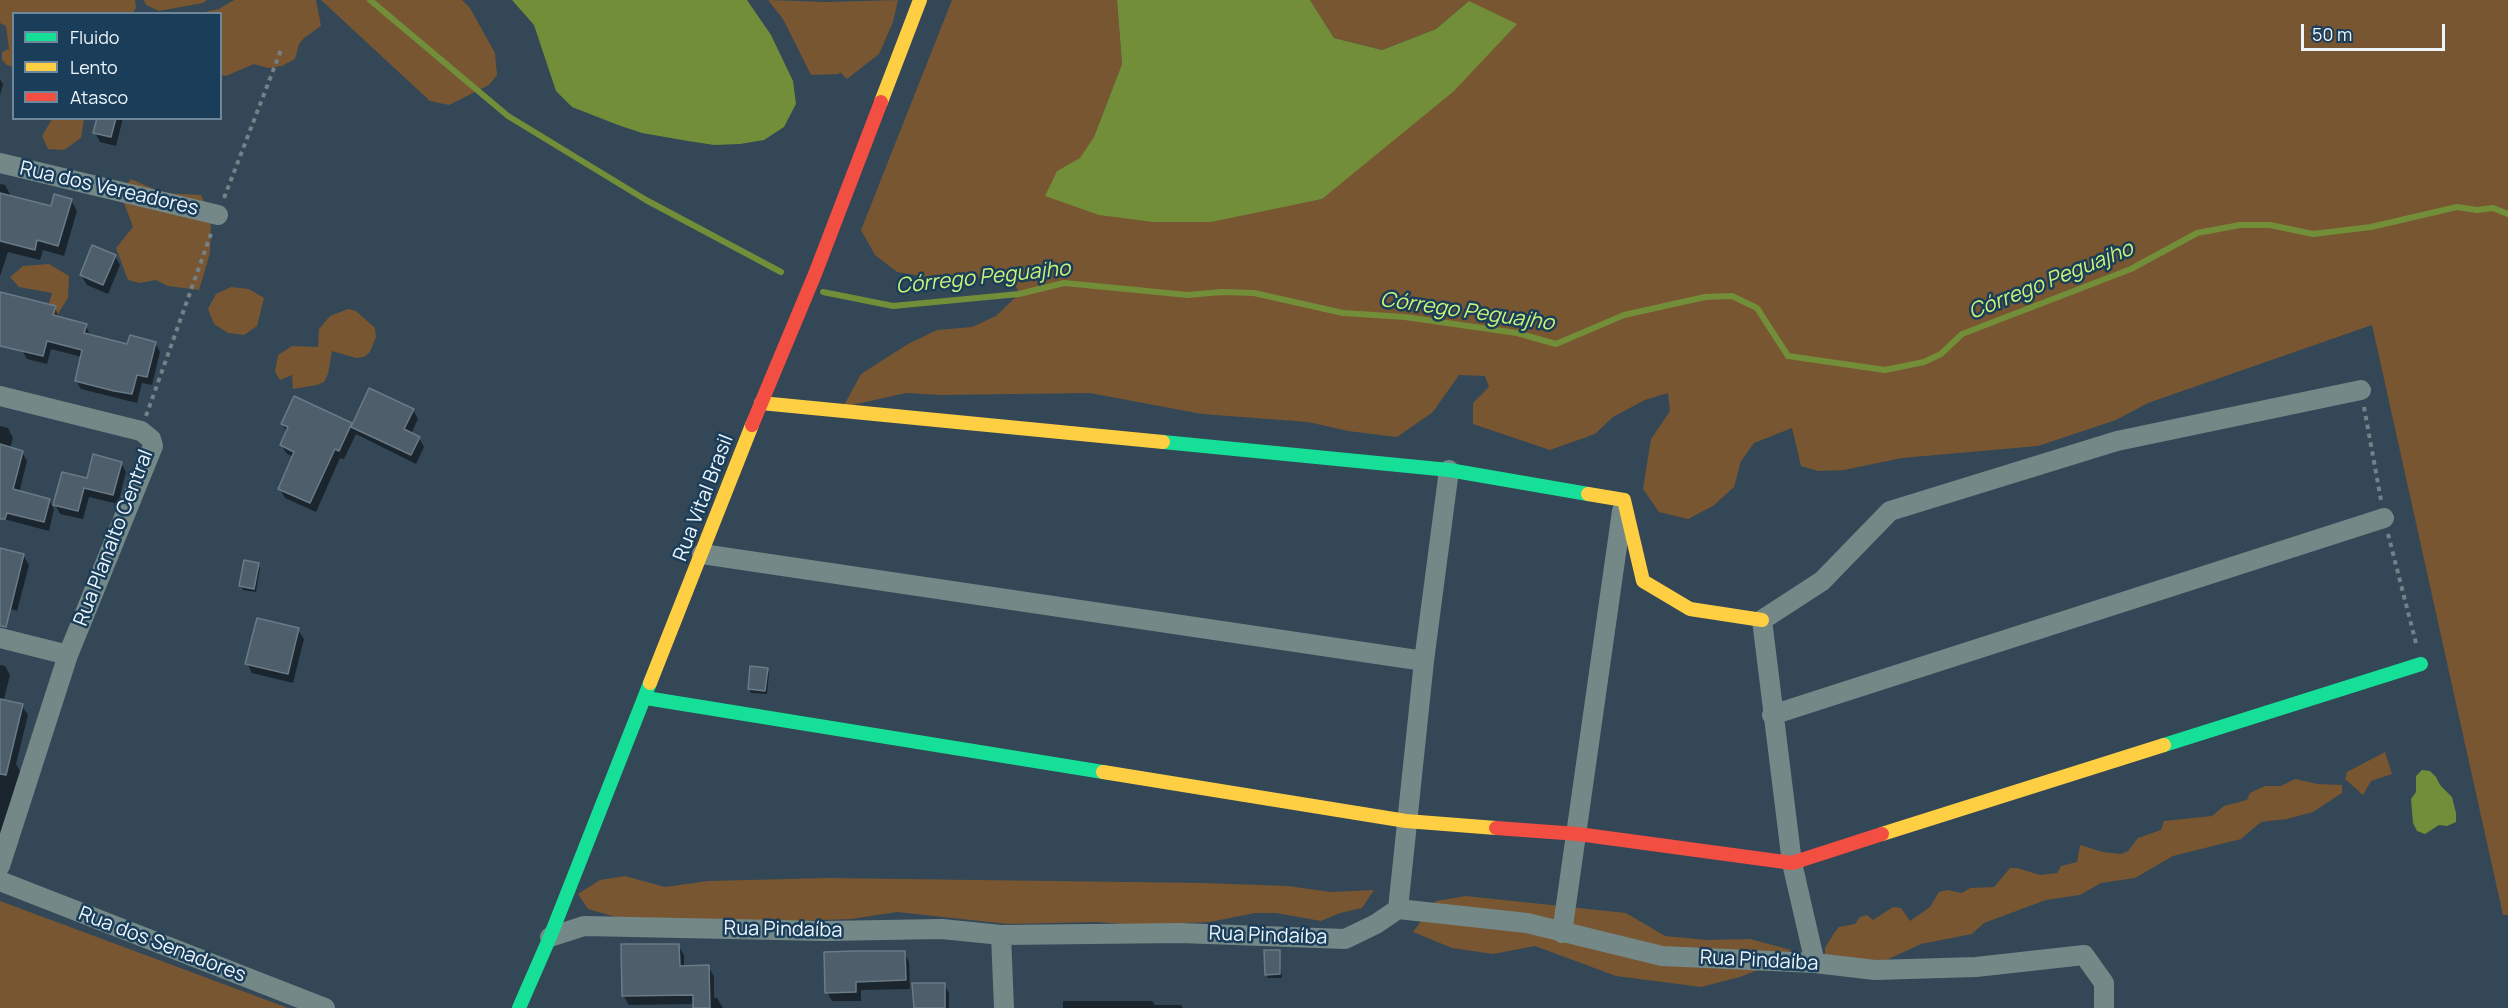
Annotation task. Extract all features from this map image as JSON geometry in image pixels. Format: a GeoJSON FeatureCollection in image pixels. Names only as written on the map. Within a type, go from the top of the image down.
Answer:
{"type":"FeatureCollection","features":[{"type":"Feature","properties":{"kind":"street","name":"Rua Vital Brasil"},"geometry":{"type":"LineString","coordinates":[[519,1008],[550,937],[761,403],[815,274],[920,0]]}},
{"type":"Feature","properties":{"kind":"street","name":"Rua dos Vereadores"},"geometry":{"type":"LineString","coordinates":[[0,163],[218,215]]}},
{"type":"Feature","properties":{"kind":"street"},"geometry":{"type":"LineString","coordinates":[[1624,500],[1643,581],[1690,609],[1762,620],[1822,581],[1890,511],[2117,441],[2361,390]]}},
{"type":"Feature","properties":{"kind":"street"},"geometry":{"type":"LineString","coordinates":[[0,396],[141,431]]}},
{"type":"Feature","properties":{"kind":"street"},"geometry":{"type":"LineString","coordinates":[[761,403],[1449,470],[1624,500]]}},
{"type":"Feature","properties":{"kind":"street","name":"Rua Planalto Central"},"geometry":{"type":"LineString","coordinates":[[0,866],[68,655],[153,446],[151,439],[141,431]]}},
{"type":"Feature","properties":{"kind":"street"},"geometry":{"type":"LineString","coordinates":[[1398,909],[1424,661],[1449,470]]}},
{"type":"Feature","properties":{"kind":"street"},"geometry":{"type":"LineString","coordinates":[[1562,933],[1578,834],[1624,500]]}},
{"type":"Feature","properties":{"kind":"street"},"geometry":{"type":"LineString","coordinates":[[1772,715],[2384,518]]}},
{"type":"Feature","properties":{"kind":"street"},"geometry":{"type":"LineString","coordinates":[[702,554],[1424,661]]}},
{"type":"Feature","properties":{"kind":"street"},"geometry":{"type":"LineString","coordinates":[[1762,620],[1792,863],[1815,963]]}},
{"type":"Feature","properties":{"kind":"street"},"geometry":{"type":"LineString","coordinates":[[0,638],[68,655]]}},
{"type":"Feature","properties":{"kind":"street"},"geometry":{"type":"LineString","coordinates":[[646,698],[1406,821],[1578,834],[1792,863],[2421,664]]}},
{"type":"Feature","properties":{"kind":"street","name":"Rua dos Senadores"},"geometry":{"type":"LineString","coordinates":[[0,881],[325,1008]]}},
{"type":"Feature","properties":{"kind":"street","name":"Rua Pindaíba"},"geometry":{"type":"LineString","coordinates":[[550,937],[584,926],[824,931],[942,929],[1001,935],[1180,933],[1345,939],[1376,924],[1398,909],[1527,924],[1662,956],[1815,963],[1875,970],[1976,967],[2084,955],[2104,983],[2104,1008]]}},
{"type":"Feature","properties":{"kind":"street"},"geometry":{"type":"LineString","coordinates":[[1001,935],[1004,1008]]}},
{"type":"Feature","properties":{"kind":"path","name":"Rua Planalto Central"},"geometry":{"type":"LineString","coordinates":[[141,431],[218,215],[281,50]]}},
{"type":"Feature","properties":{"kind":"shaded area"},"geometry":{"type":"Polygon","coordinates":[[[0,0],[135,0],[136,8],[133,12],[12,12],[12,67],[2,60],[2,52],[9,49],[6,26],[0,23],[0,0]]]}},
{"type":"Feature","properties":{"kind":"shaded area"},"geometry":{"type":"Polygon","coordinates":[[[144,0],[207,0],[203,3],[159,11],[146,5],[144,0]]]}},
{"type":"Feature","properties":{"kind":"shaded area"},"geometry":{"type":"Polygon","coordinates":[[[234,0],[316,0],[321,26],[299,44],[295,59],[282,66],[268,68],[254,64],[226,76],[222,75],[222,12],[205,12],[219,9],[234,0]]]}},
{"type":"Feature","properties":{"kind":"shaded area"},"geometry":{"type":"Polygon","coordinates":[[[321,0],[462,0],[470,8],[495,53],[497,75],[489,85],[449,105],[430,101],[321,0]]]}},
{"type":"Feature","properties":{"kind":"shaded area"},"geometry":{"type":"Polygon","coordinates":[[[512,0],[747,0],[771,35],[793,81],[796,104],[784,127],[764,140],[740,144],[714,145],[688,141],[642,133],[618,125],[572,107],[556,91],[534,25],[512,0]]]}},
{"type":"Feature","properties":{"kind":"shaded area"},"geometry":{"type":"Polygon","coordinates":[[[768,0],[825,2],[898,0],[893,22],[879,54],[847,79],[840,72],[839,74],[811,75],[783,19],[768,0]]]}},
{"type":"Feature","properties":{"kind":"shaded area"},"geometry":{"type":"Polygon","coordinates":[[[952,0],[1117,0],[1122,64],[1094,137],[1081,158],[1057,171],[1266,209],[1322,199],[1469,1],[1436,29],[1382,50],[1334,38],[1310,0],[2508,0],[2508,915],[2503,915],[2372,325],[2148,403],[2116,420],[2038,446],[1902,458],[1844,470],[1818,471],[1801,466],[1792,428],[1754,443],[1741,461],[1734,487],[1713,506],[1688,519],[1659,512],[1643,489],[1651,439],[1670,411],[1668,393],[1645,400],[1613,417],[1595,434],[1550,450],[1473,424],[1473,403],[1489,387],[1485,376],[1459,375],[1433,412],[1397,437],[1348,431],[1308,422],[1202,414],[1090,393],[940,395],[906,393],[843,407],[861,374],[908,344],[937,330],[972,327],[996,316],[1019,294],[1013,279],[926,277],[897,272],[875,255],[861,230],[952,0]]]}},
{"type":"Feature","properties":{"kind":"shaded area"},"geometry":{"type":"Polygon","coordinates":[[[1117,0],[1310,0],[1334,38],[1382,50],[1436,29],[1469,1],[1517,24],[1454,91],[1322,199],[1211,222],[1153,222],[1099,215],[1045,196],[1057,171],[1080,158],[1094,137],[1122,64],[1117,0]]]}},
{"type":"Feature","properties":{"kind":"shaded area"},"geometry":{"type":"Polygon","coordinates":[[[51,120],[84,120],[81,138],[64,150],[48,149],[42,136],[51,120]]]}},
{"type":"Feature","properties":{"kind":"shaded area"},"geometry":{"type":"Polygon","coordinates":[[[131,179],[163,193],[201,195],[211,218],[210,253],[199,290],[168,286],[156,280],[139,283],[128,280],[116,248],[133,227],[124,203],[126,186],[131,179]]]}},
{"type":"Feature","properties":{"kind":"shaded area"},"geometry":{"type":"Polygon","coordinates":[[[49,264],[69,276],[68,298],[54,320],[48,307],[52,293],[19,287],[10,277],[23,266],[49,264]]]}},
{"type":"Feature","properties":{"kind":"shaded area"},"geometry":{"type":"Polygon","coordinates":[[[231,287],[249,289],[264,298],[257,326],[244,335],[228,333],[214,324],[208,309],[216,294],[231,287]]]}},
{"type":"Feature","properties":{"kind":"shaded area"},"geometry":{"type":"Polygon","coordinates":[[[348,309],[356,311],[375,328],[376,337],[370,352],[364,357],[356,358],[332,351],[328,374],[324,382],[317,385],[293,389],[292,375],[280,380],[275,372],[278,355],[292,346],[318,347],[319,329],[330,316],[348,309]]]}},
{"type":"Feature","properties":{"kind":"shaded area"},"geometry":{"type":"Polygon","coordinates":[[[2385,752],[2392,774],[2371,781],[2363,795],[2345,779],[2347,772],[2385,752]]]}},
{"type":"Feature","properties":{"kind":"shaded area"},"geometry":{"type":"Polygon","coordinates":[[[2422,770],[2430,771],[2452,797],[2456,813],[2456,822],[2447,826],[2439,825],[2425,834],[2417,831],[2413,823],[2411,799],[2416,792],[2416,776],[2422,770]]]}},
{"type":"Feature","properties":{"kind":"shaded area"},"geometry":{"type":"Polygon","coordinates":[[[2295,779],[2318,784],[2342,785],[2342,793],[2313,812],[2287,819],[2261,822],[2241,839],[2173,856],[2135,878],[2101,883],[2080,895],[2046,900],[1984,923],[1972,934],[1921,944],[1882,962],[1825,961],[1825,948],[1834,933],[1839,927],[1855,924],[1860,917],[1867,915],[1873,920],[1893,907],[1901,908],[1910,921],[1930,907],[1939,892],[1947,890],[1962,893],[1970,888],[1994,887],[2010,868],[2040,875],[2057,873],[2061,866],[2077,862],[2080,845],[2103,852],[2121,854],[2128,851],[2138,838],[2161,830],[2164,821],[2212,816],[2224,806],[2247,800],[2250,793],[2265,786],[2281,786],[2295,779]]]}},
{"type":"Feature","properties":{"kind":"shaded area"},"geometry":{"type":"Polygon","coordinates":[[[625,876],[665,887],[708,881],[828,878],[1204,883],[1288,886],[1331,892],[1374,890],[1362,908],[1340,913],[1321,921],[1276,913],[1255,913],[1210,922],[1140,925],[1097,922],[1008,924],[897,912],[851,919],[716,924],[630,921],[588,909],[578,894],[600,880],[625,876]]]}},
{"type":"Feature","properties":{"kind":"shaded area"},"geometry":{"type":"Polygon","coordinates":[[[1466,896],[1626,913],[1665,936],[1707,940],[1750,939],[1791,950],[1779,962],[1740,977],[1701,987],[1616,976],[1535,946],[1493,954],[1452,948],[1413,932],[1436,901],[1466,896]]]}},
{"type":"Feature","properties":{"kind":"shaded area"},"geometry":{"type":"Polygon","coordinates":[[[0,901],[288,1008],[0,1008],[0,901]]]}},
{"type":"Feature","properties":{"kind":"building"},"geometry":{"type":"Polygon","coordinates":[[[96,120],[115,120],[111,137],[93,133],[96,120]]]}},
{"type":"Feature","properties":{"kind":"building"},"geometry":{"type":"Polygon","coordinates":[[[0,193],[51,206],[54,194],[72,199],[58,246],[37,240],[35,250],[0,241],[0,193]]]}},
{"type":"Feature","properties":{"kind":"building"},"geometry":{"type":"Polygon","coordinates":[[[92,245],[116,255],[103,285],[80,275],[92,245]]]}},
{"type":"Feature","properties":{"kind":"building"},"geometry":{"type":"Polygon","coordinates":[[[0,292],[56,306],[53,315],[87,324],[84,333],[127,344],[130,335],[156,342],[147,377],[137,375],[132,394],[114,391],[75,381],[82,350],[47,341],[43,356],[0,346],[0,292]]]}},
{"type":"Feature","properties":{"kind":"building"},"geometry":{"type":"Polygon","coordinates":[[[369,388],[414,409],[404,429],[420,437],[411,455],[351,427],[369,388]]]}},
{"type":"Feature","properties":{"kind":"building"},"geometry":{"type":"Polygon","coordinates":[[[294,396],[352,423],[339,451],[335,449],[310,503],[278,489],[294,452],[280,445],[288,427],[281,424],[294,396]]]}},
{"type":"Feature","properties":{"kind":"building"},"geometry":{"type":"Polygon","coordinates":[[[0,444],[23,451],[13,489],[50,499],[44,522],[7,513],[5,519],[0,519],[0,444]]]}},
{"type":"Feature","properties":{"kind":"building"},"geometry":{"type":"Polygon","coordinates":[[[93,454],[122,462],[113,495],[84,488],[78,511],[53,505],[62,472],[87,478],[93,454]]]}},
{"type":"Feature","properties":{"kind":"building"},"geometry":{"type":"Polygon","coordinates":[[[0,548],[24,554],[6,627],[0,626],[0,548]]]}},
{"type":"Feature","properties":{"kind":"building"},"geometry":{"type":"Polygon","coordinates":[[[244,560],[259,563],[254,589],[239,586],[244,560]]]}},
{"type":"Feature","properties":{"kind":"building"},"geometry":{"type":"Polygon","coordinates":[[[257,618],[299,628],[288,674],[245,664],[257,618]]]}},
{"type":"Feature","properties":{"kind":"building"},"geometry":{"type":"Polygon","coordinates":[[[750,666],[768,668],[765,691],[748,689],[750,666]]]}},
{"type":"Feature","properties":{"kind":"building"},"geometry":{"type":"Polygon","coordinates":[[[0,699],[23,704],[6,775],[0,774],[0,699]]]}},
{"type":"Feature","properties":{"kind":"building"},"geometry":{"type":"Polygon","coordinates":[[[621,944],[679,944],[680,966],[709,965],[710,1008],[693,1008],[693,995],[622,996],[621,944]]]}},
{"type":"Feature","properties":{"kind":"building"},"geometry":{"type":"Polygon","coordinates":[[[1264,950],[1280,950],[1280,974],[1265,975],[1264,950]]]}},
{"type":"Feature","properties":{"kind":"building"},"geometry":{"type":"Polygon","coordinates":[[[905,951],[906,980],[856,982],[856,992],[825,993],[824,952],[905,951]]]}},
{"type":"Feature","properties":{"kind":"building"},"geometry":{"type":"Polygon","coordinates":[[[912,983],[945,983],[945,1008],[914,1008],[912,983]]]}},
{"type":"Feature","properties":{"kind":"waterway","name":"Córrego Peguajho"},"geometry":{"type":"LineString","coordinates":[[370,0],[508,116],[646,200],[781,272]]}},
{"type":"Feature","properties":{"kind":"waterway","name":"Córrego Peguajho"},"geometry":{"type":"LineString","coordinates":[[823,292],[893,306],[1019,294],[1064,283],[1188,295],[1222,292],[1254,293],[1343,313],[1405,317],[1517,333],[1556,344],[1624,315],[1705,297],[1732,296],[1757,308],[1788,356],[1885,370],[1924,362],[1941,354],[1962,334],[2131,269],[2197,233],[2240,225],[2270,225],[2313,234],[2371,227],[2457,207],[2477,210],[2493,208],[2508,214]]}},
{"type":"Feature","properties":{"kind":"traffic: fast"},"geometry":{"type":"LineString","coordinates":[[1163,442],[1449,470],[1588,494]]}},
{"type":"Feature","properties":{"kind":"traffic: fast"},"geometry":{"type":"LineString","coordinates":[[2164,745],[2421,664]]}},
{"type":"Feature","properties":{"kind":"traffic: fast"},"geometry":{"type":"LineString","coordinates":[[519,1008],[550,937],[650,683]]}},
{"type":"Feature","properties":{"kind":"traffic: fast"},"geometry":{"type":"LineString","coordinates":[[646,698],[1103,772]]}},
{"type":"Feature","properties":{"kind":"traffic: slow"},"geometry":{"type":"LineString","coordinates":[[881,102],[920,0]]}},
{"type":"Feature","properties":{"kind":"traffic: slow"},"geometry":{"type":"LineString","coordinates":[[761,403],[1163,442]]}},
{"type":"Feature","properties":{"kind":"traffic: slow"},"geometry":{"type":"LineString","coordinates":[[650,683],[752,425]]}},
{"type":"Feature","properties":{"kind":"traffic: slow"},"geometry":{"type":"LineString","coordinates":[[1588,494],[1624,500],[1643,581],[1690,609],[1762,620]]}},
{"type":"Feature","properties":{"kind":"traffic: slow"},"geometry":{"type":"LineString","coordinates":[[1882,834],[2164,745]]}},
{"type":"Feature","properties":{"kind":"traffic: slow"},"geometry":{"type":"LineString","coordinates":[[1103,772],[1406,821],[1496,828]]}},
{"type":"Feature","properties":{"kind":"traffic: jam"},"geometry":{"type":"LineString","coordinates":[[752,425],[815,274],[881,102]]}},
{"type":"Feature","properties":{"kind":"traffic: jam"},"geometry":{"type":"LineString","coordinates":[[1496,828],[1578,834],[1792,863],[1882,834]]}}]}
